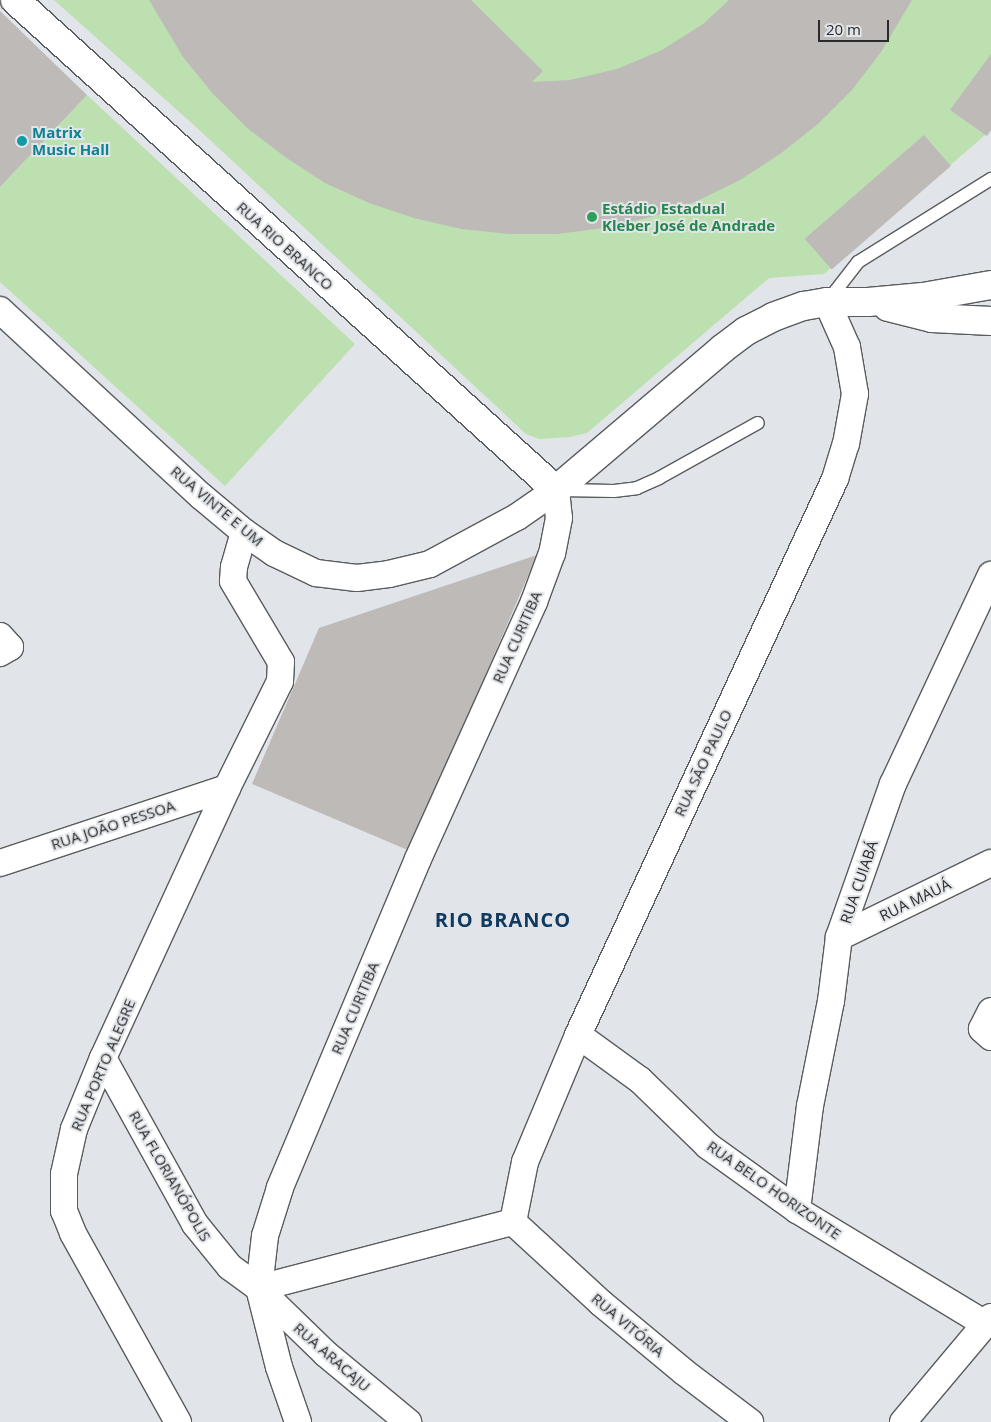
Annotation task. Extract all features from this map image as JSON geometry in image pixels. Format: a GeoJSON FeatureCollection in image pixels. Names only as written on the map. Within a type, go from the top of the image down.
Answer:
{"type":"FeatureCollection","features":[{"type":"Feature","properties":{"kind":"street","name":"RUA RIO BRANCO"},"geometry":{"type":"LineString","coordinates":[[15,0],[556,490]]}},
{"type":"Feature","properties":{"kind":"street"},"geometry":{"type":"LineString","coordinates":[[556,490],[746,330],[804,306],[827,302],[868,302],[923,298],[991,285]]}},
{"type":"Feature","properties":{"kind":"street","name":"RUA SÃO PAULO"},"geometry":{"type":"LineString","coordinates":[[513,1222],[525,1162],[578,1035],[838,470],[846,444],[855,394],[847,347],[827,302]]}},
{"type":"Feature","properties":{"kind":"street"},"geometry":{"type":"LineString","coordinates":[[868,302],[932,318],[991,321]]}},
{"type":"Feature","properties":{"kind":"street","name":"RUA VINTE E UM"},"geometry":{"type":"LineString","coordinates":[[0,310],[201,496],[244,532],[274,553],[316,573],[357,578],[389,574],[430,564],[517,517],[556,490]]}},
{"type":"Feature","properties":{"kind":"street","name":"RUA CURITIBA"},"geometry":{"type":"LineString","coordinates":[[258,1288],[265,1236],[280,1188],[418,859],[537,594],[552,553],[559,518],[556,490]]}},
{"type":"Feature","properties":{"kind":"street","name":"RUA PORTO ALEGRE"},"geometry":{"type":"LineString","coordinates":[[178,1422],[73,1232],[64,1211],[64,1174],[74,1129],[103,1058],[227,788],[280,681],[281,662],[233,581],[234,567],[244,532]]}},
{"type":"Feature","properties":{"kind":"street","name":"RUA CUIABÁ"},"geometry":{"type":"LineString","coordinates":[[797,1210],[810,1106],[831,1001],[839,937],[893,784],[988,590]]}},
{"type":"Feature","properties":{"kind":"street","name":"RUA JOÃO PESSOA"},"geometry":{"type":"LineString","coordinates":[[0,863],[227,788]]}},
{"type":"Feature","properties":{"kind":"street","name":"RUA MAUÁ"},"geometry":{"type":"LineString","coordinates":[[839,937],[991,863]]}},
{"type":"Feature","properties":{"kind":"street","name":"RUA BELO HORIZONTE"},"geometry":{"type":"LineString","coordinates":[[578,1035],[640,1080],[708,1146],[797,1210],[988,1321]]}},
{"type":"Feature","properties":{"kind":"street","name":"RUA FLORIANÓPOLIS"},"geometry":{"type":"LineString","coordinates":[[103,1058],[195,1224],[230,1268],[258,1288]]}},
{"type":"Feature","properties":{"kind":"street"},"geometry":{"type":"LineString","coordinates":[[298,1422],[279,1367],[258,1288],[513,1222]]}},
{"type":"Feature","properties":{"kind":"street","name":"RUA VITÓRIA"},"geometry":{"type":"LineString","coordinates":[[513,1222],[601,1303],[684,1372],[750,1422]]}},
{"type":"Feature","properties":{"kind":"street","name":"RUA ARACAJU"},"geometry":{"type":"LineString","coordinates":[[258,1288],[326,1354],[408,1422]]}},
{"type":"Feature","properties":{"kind":"street"},"geometry":{"type":"LineString","coordinates":[[903,1422],[988,1321]]}},
{"type":"Feature","properties":{"kind":"lane"},"geometry":{"type":"LineString","coordinates":[[827,302],[858,262],[991,179]]}},
{"type":"Feature","properties":{"kind":"lane"},"geometry":{"type":"LineString","coordinates":[[556,490],[614,491],[637,488],[659,478],[758,422]]}},
{"type":"Feature","properties":{"kind":"green space","name":"Estádio Estadual Kleber José de Andrade"},"geometry":{"type":"Polygon","coordinates":[[[54,0],[991,0],[991,130],[824,274],[769,278],[587,433],[570,437],[539,439],[526,434],[196,127],[54,0]]]}},
{"type":"Feature","properties":{"kind":"green space"},"geometry":{"type":"Polygon","coordinates":[[[87,95],[355,344],[225,486],[0,282],[0,187],[87,95]]]}},
{"type":"Feature","properties":{"kind":"building"},"geometry":{"type":"Polygon","coordinates":[[[149,0],[471,0],[543,71],[532,82],[570,80],[617,69],[662,50],[703,24],[729,0],[912,0],[881,52],[852,90],[818,124],[780,154],[740,180],[697,201],[651,217],[604,228],[557,234],[509,234],[461,229],[414,218],[369,203],[325,183],[285,157],[247,128],[213,94],[183,57],[149,0]]]}},
{"type":"Feature","properties":{"kind":"building","name":"Matrix Music Hall"},"geometry":{"type":"Polygon","coordinates":[[[0,11],[87,95],[0,187],[0,11]]]}},
{"type":"Feature","properties":{"kind":"building"},"geometry":{"type":"Polygon","coordinates":[[[991,54],[991,130],[987,136],[950,110],[991,54]]]}},
{"type":"Feature","properties":{"kind":"building"},"geometry":{"type":"Polygon","coordinates":[[[924,135],[951,166],[832,270],[805,239],[924,135]]]}},
{"type":"Feature","properties":{"kind":"building"},"geometry":{"type":"Polygon","coordinates":[[[537,555],[410,851],[252,784],[319,628],[537,555]]]}},
{"type":"Feature","properties":{"kind":"place","name":"Matrix Music Hall"},"geometry":{"type":"Point","coordinates":[22,141]}},
{"type":"Feature","properties":{"kind":"place","name":"Estádio Estadual Kleber José de Andrade"},"geometry":{"type":"Point","coordinates":[592,217]}},
{"type":"Feature","properties":{"kind":"district","name":"RIO BRANCO"},"geometry":{"type":"Point","coordinates":[503,919]}}]}
